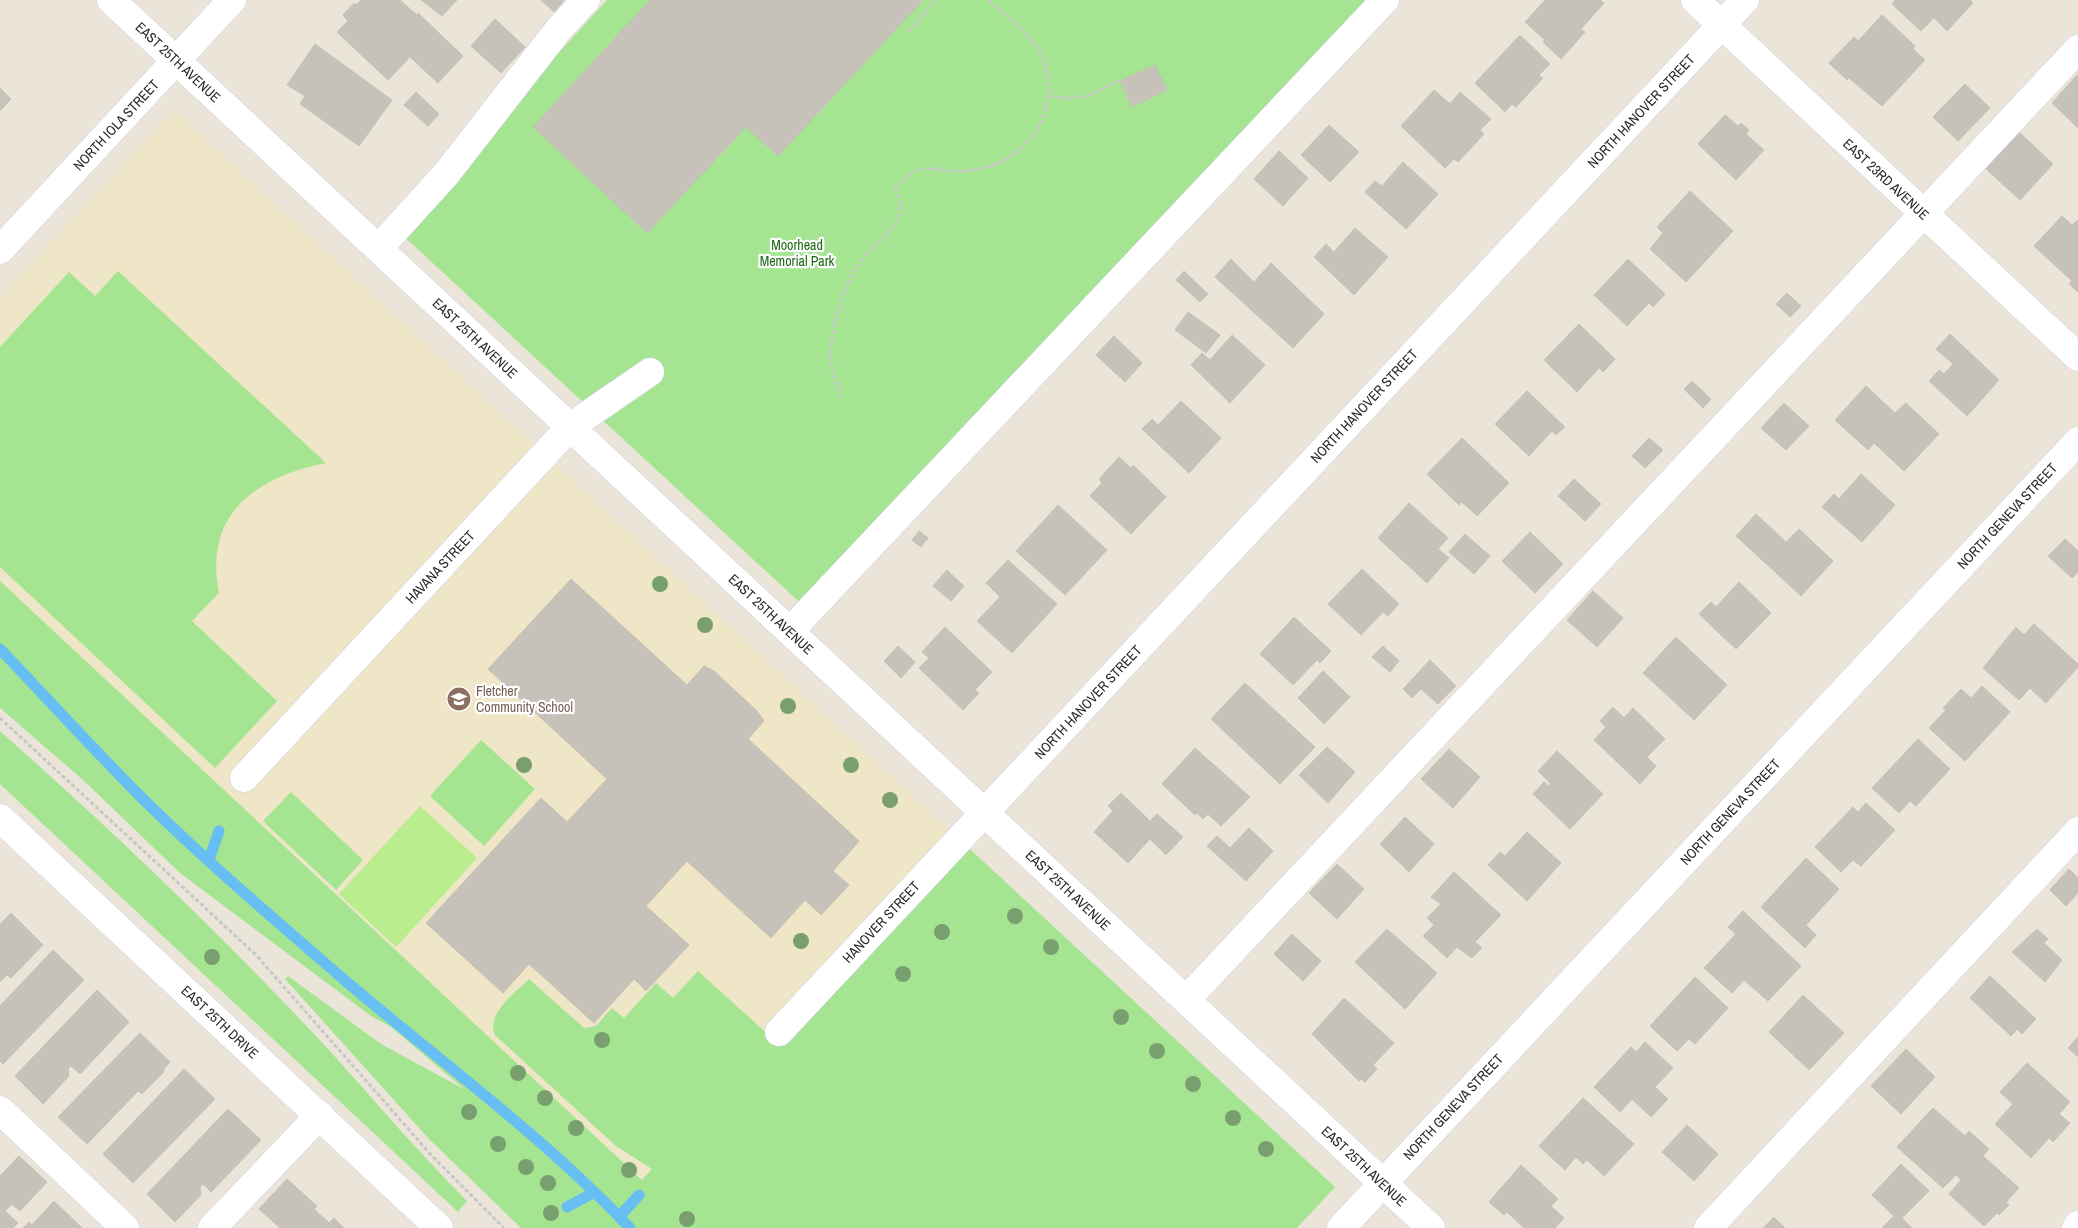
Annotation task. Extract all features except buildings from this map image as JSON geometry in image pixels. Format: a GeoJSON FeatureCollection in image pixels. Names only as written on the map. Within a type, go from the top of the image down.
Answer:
{"type":"FeatureCollection","features":[{"type":"Feature","properties":{"kind":"street","name":"EAST 25TH AVENUE"},"geometry":{"type":"LineString","coordinates":[[111,0],[1431,1228]]}},
{"type":"Feature","properties":{"kind":"street","name":"NORTH IOLA STREET"},"geometry":{"type":"LineString","coordinates":[[0,250],[232,0]]}},
{"type":"Feature","properties":{"kind":"street"},"geometry":{"type":"LineString","coordinates":[[379,248],[447,173],[559,29],[586,0]]}},
{"type":"Feature","properties":{"kind":"street"},"geometry":{"type":"LineString","coordinates":[[790,631],[1385,0]]}},
{"type":"Feature","properties":{"kind":"street","name":"EAST 23RD AVENUE"},"geometry":{"type":"LineString","coordinates":[[1695,0],[2078,358]]}},
{"type":"Feature","properties":{"kind":"street","name":"NORTH HANOVER STREET"},"geometry":{"type":"LineString","coordinates":[[984,812],[1745,0]]}},
{"type":"Feature","properties":{"kind":"street"},"geometry":{"type":"LineString","coordinates":[[1186,1000],[2078,49]]}},
{"type":"Feature","properties":{"kind":"street","name":"HAVANA STREET"},"geometry":{"type":"LineString","coordinates":[[244,778],[570,427],[650,372]]}},
{"type":"Feature","properties":{"kind":"street","name":"NORTH GENEVA STREET"},"geometry":{"type":"LineString","coordinates":[[1341,1228],[2078,441]]}},
{"type":"Feature","properties":{"kind":"street","name":"HANOVER STREET"},"geometry":{"type":"LineString","coordinates":[[779,1032],[984,812]]}},
{"type":"Feature","properties":{"kind":"street","name":"EAST 25TH DRIVE"},"geometry":{"type":"LineString","coordinates":[[0,818],[439,1228]]}},
{"type":"Feature","properties":{"kind":"street"},"geometry":{"type":"LineString","coordinates":[[1708,1228],[2078,831]]}},
{"type":"Feature","properties":{"kind":"street"},"geometry":{"type":"LineString","coordinates":[[0,1110],[125,1228]]}},
{"type":"Feature","properties":{"kind":"street"},"geometry":{"type":"LineString","coordinates":[[212,1228],[320,1115]]}},
{"type":"Feature","properties":{"kind":"path"},"geometry":{"type":"LineString","coordinates":[[908,31],[936,0]]}},
{"type":"Feature","properties":{"kind":"path"},"geometry":{"type":"LineString","coordinates":[[842,397],[832,368],[830,350],[845,289],[863,259],[893,225],[900,212],[901,199],[894,188],[908,175],[921,169],[954,171],[979,169],[997,164],[1015,153],[1031,139],[1043,120],[1049,95],[1047,71],[1037,48],[1018,27],[988,0]]}},
{"type":"Feature","properties":{"kind":"path"},"geometry":{"type":"LineString","coordinates":[[1049,95],[1067,100],[1085,97],[1120,81]]}},
{"type":"Feature","properties":{"kind":"path"},"geometry":{"type":"LineString","coordinates":[[0,718],[256,955],[432,1156],[465,1192],[504,1228]]}},
{"type":"Feature","properties":{"kind":"shaded area","name":"Fletcher Community School"},"geometry":{"type":"Polygon","coordinates":[[[174,110],[958,838],[634,1189],[0,596],[0,297],[174,110]]]}},
{"type":"Feature","properties":{"kind":"green space","name":"Moorhead Memorial Park"},"geometry":{"type":"Polygon","coordinates":[[[607,0],[1385,0],[809,611],[397,230],[607,0]]]}},
{"type":"Feature","properties":{"kind":"green space"},"geometry":{"type":"Polygon","coordinates":[[[118,271],[326,463],[301,469],[257,489],[240,504],[227,521],[219,541],[216,565],[219,593],[192,621],[277,701],[215,768],[0,567],[0,347],[69,272],[95,296],[118,271]]]}},
{"type":"Feature","properties":{"kind":"green space"},"geometry":{"type":"Polygon","coordinates":[[[0,581],[642,1180],[652,1169],[616,1146],[495,1035],[493,1027],[495,1019],[503,1004],[529,979],[584,1028],[596,1026],[612,1008],[624,1018],[656,983],[673,998],[698,971],[773,1039],[958,838],[1335,1187],[1297,1228],[521,1228],[429,1139],[285,979],[288,976],[381,1044],[464,1089],[391,1027],[371,1016],[180,873],[82,779],[0,708],[0,581]]]}},
{"type":"Feature","properties":{"kind":"green space"},"geometry":{"type":"Polygon","coordinates":[[[0,731],[168,886],[290,1008],[414,1146],[467,1201],[458,1212],[0,784],[0,731]]]}},
{"type":"Feature","properties":{"kind":"green space"},"geometry":{"type":"Polygon","coordinates":[[[481,740],[535,789],[484,846],[430,796],[481,740]]]}},
{"type":"Feature","properties":{"kind":"green space"},"geometry":{"type":"Polygon","coordinates":[[[291,792],[363,860],[336,890],[263,821],[291,792]]]}},
{"type":"Feature","properties":{"kind":"green space"},"geometry":{"type":"Polygon","coordinates":[[[420,806],[477,858],[396,947],[339,894],[420,806]]]}},
{"type":"Feature","properties":{"kind":"waterway"},"geometry":{"type":"LineString","coordinates":[[0,649],[125,781],[191,845],[341,977],[561,1161],[630,1228]]}},
{"type":"Feature","properties":{"kind":"waterway"},"geometry":{"type":"LineString","coordinates":[[209,860],[219,831]]}},
{"type":"Feature","properties":{"kind":"waterway"},"geometry":{"type":"LineString","coordinates":[[567,1207],[593,1193]]}},
{"type":"Feature","properties":{"kind":"waterway"},"geometry":{"type":"LineString","coordinates":[[619,1217],[639,1195]]}},
{"type":"Feature","properties":{"kind":"place","name":"Fletcher Community School"},"geometry":{"type":"Point","coordinates":[459,699]}}]}
